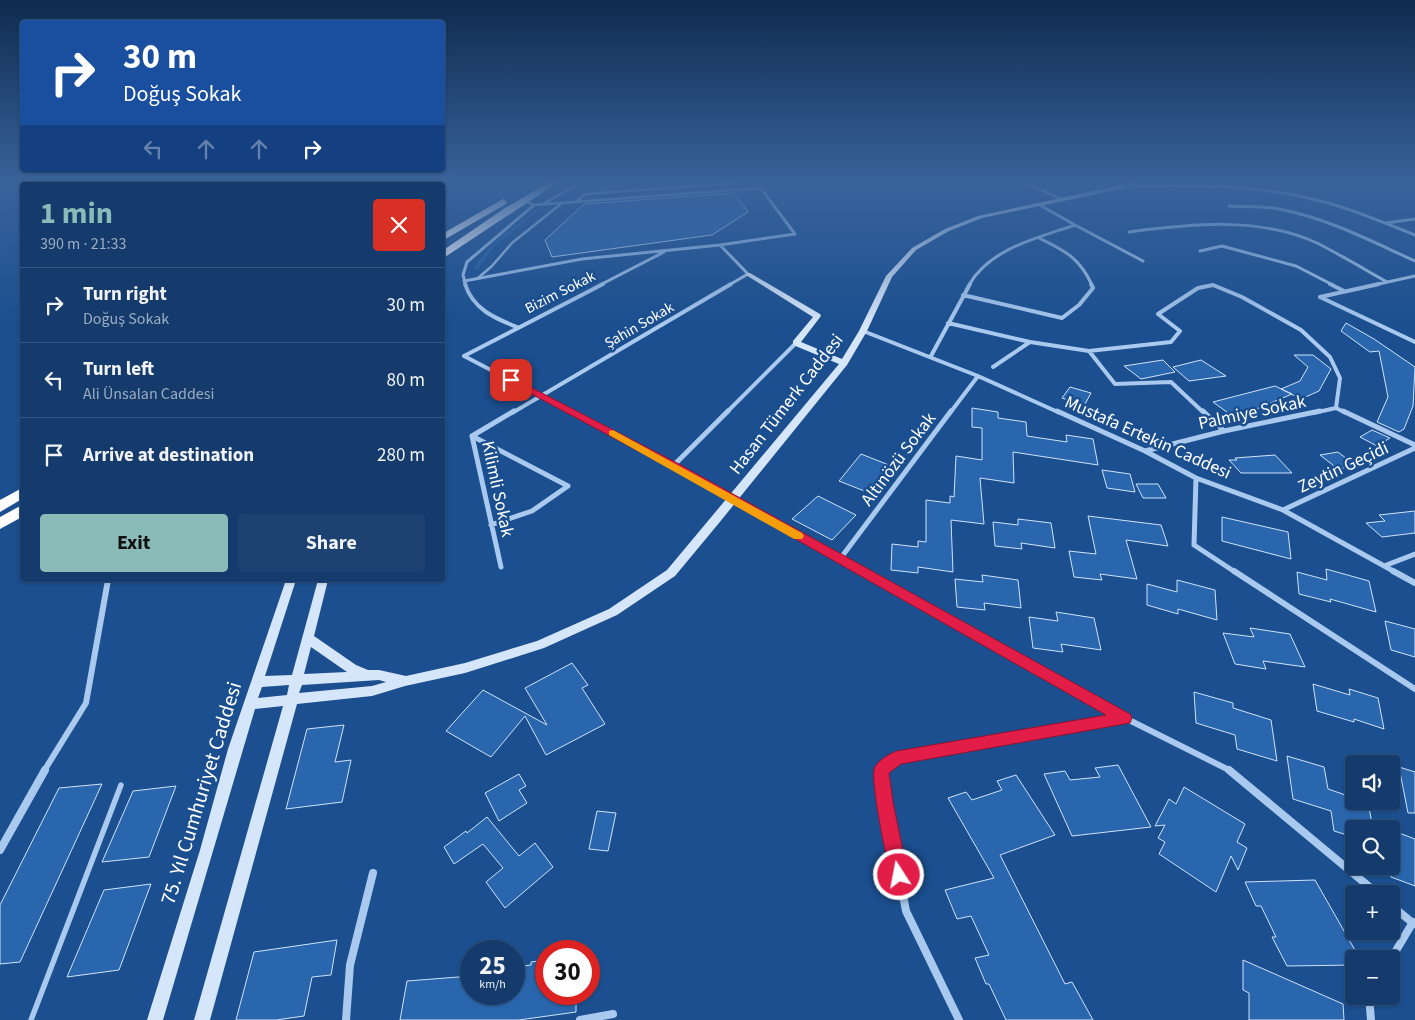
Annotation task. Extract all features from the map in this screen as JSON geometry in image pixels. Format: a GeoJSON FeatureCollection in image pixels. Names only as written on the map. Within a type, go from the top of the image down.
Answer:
{"type":"FeatureCollection","features":[{"type":"Feature","properties":{"kind":"highway"},"geometry":{"type":"LineString","coordinates":[[445,254],[479,231]]}},
{"type":"Feature","properties":{"kind":"highway"},"geometry":{"type":"LineString","coordinates":[[0,507],[20,494]]}},
{"type":"Feature","properties":{"kind":"highway"},"geometry":{"type":"LineString","coordinates":[[0,524],[20,511]]}},
{"type":"Feature","properties":{"kind":"street"},"geometry":{"type":"LineString","coordinates":[[505,231],[467,262],[464,269],[464,280],[478,308],[485,314],[517,327]]}},
{"type":"Feature","properties":{"kind":"street"},"geometry":{"type":"LineString","coordinates":[[464,280],[582,260],[720,245],[795,234],[792,231]]}},
{"type":"Feature","properties":{"kind":"street","name":"Hasan Tümerk Caddesi"},"geometry":{"type":"LineString","coordinates":[[250,704],[292,698],[372,691],[405,681],[465,668],[540,645],[613,612],[671,573],[844,363],[863,331],[890,276],[914,248],[946,231]]}},
{"type":"Feature","properties":{"kind":"street"},"geometry":{"type":"LineString","coordinates":[[931,356],[975,275],[994,258],[1017,245],[1059,231]]}},
{"type":"Feature","properties":{"kind":"street"},"geometry":{"type":"LineString","coordinates":[[1086,231],[1143,261]]}},
{"type":"Feature","properties":{"kind":"street"},"geometry":{"type":"LineString","coordinates":[[1129,232],[1140,231]]}},
{"type":"Feature","properties":{"kind":"street"},"geometry":{"type":"LineString","coordinates":[[1281,231],[1316,243],[1387,282]]}},
{"type":"Feature","properties":{"kind":"street"},"geometry":{"type":"LineString","coordinates":[[1347,231],[1415,261]]}},
{"type":"Feature","properties":{"kind":"street"},"geometry":{"type":"LineString","coordinates":[[963,295],[1062,318],[1074,311],[1086,299],[1093,288],[1085,270],[1076,258],[1039,238]]}},
{"type":"Feature","properties":{"kind":"street"},"geometry":{"type":"LineString","coordinates":[[674,465],[796,343],[817,316],[748,274],[720,245]]}},
{"type":"Feature","properties":{"kind":"street"},"geometry":{"type":"LineString","coordinates":[[1200,251],[1222,246],[1296,266],[1344,291]]}},
{"type":"Feature","properties":{"kind":"street","name":"Bizim Sokak"},"geometry":{"type":"LineString","coordinates":[[542,395],[464,356],[667,250]]}},
{"type":"Feature","properties":{"kind":"street","name":"Şahin Sokak"},"geometry":{"type":"LineString","coordinates":[[542,395],[748,274]]}},
{"type":"Feature","properties":{"kind":"street"},"geometry":{"type":"LineString","coordinates":[[1415,276],[1320,297],[1415,342]]}},
{"type":"Feature","properties":{"kind":"street"},"geometry":{"type":"LineString","coordinates":[[948,323],[1030,342],[1089,350],[1171,342],[1180,331],[1158,314],[1198,288],[1213,285],[1242,297],[1301,330],[1330,356],[1340,378],[1336,408],[1415,447]]}},
{"type":"Feature","properties":{"kind":"street","name":"Mustafa Ertekin Caddesi"},"geometry":{"type":"LineString","coordinates":[[863,331],[978,376],[1145,451],[1196,478],[1283,510],[1415,583]]}},
{"type":"Feature","properties":{"kind":"street"},"geometry":{"type":"LineString","coordinates":[[993,367],[1030,342]]}},
{"type":"Feature","properties":{"kind":"street"},"geometry":{"type":"LineString","coordinates":[[796,343],[844,363]]}},
{"type":"Feature","properties":{"kind":"street"},"geometry":{"type":"LineString","coordinates":[[1089,350],[1115,384],[1171,382],[1224,431]]}},
{"type":"Feature","properties":{"kind":"street","name":"Altınözü Sokak"},"geometry":{"type":"LineString","coordinates":[[840,559],[978,376]]}},
{"type":"Feature","properties":{"kind":"street"},"geometry":{"type":"LineString","coordinates":[[542,395],[674,465],[731,499],[1125,718],[1231,771],[1367,885]]}},
{"type":"Feature","properties":{"kind":"street","name":"Kilimli Sokak"},"geometry":{"type":"LineString","coordinates":[[501,567],[472,436],[542,395]]}},
{"type":"Feature","properties":{"kind":"street","name":"Palmiye Sokak"},"geometry":{"type":"LineString","coordinates":[[1145,451],[1224,431],[1336,408]]}},
{"type":"Feature","properties":{"kind":"street"},"geometry":{"type":"LineString","coordinates":[[472,436],[568,486],[532,511],[491,525]]}},
{"type":"Feature","properties":{"kind":"street","name":"Zeytin Geçidi"},"geometry":{"type":"LineString","coordinates":[[1283,510],[1415,447]]}},
{"type":"Feature","properties":{"kind":"street"},"geometry":{"type":"LineString","coordinates":[[1196,478],[1194,545],[1415,689]]}},
{"type":"Feature","properties":{"kind":"street"},"geometry":{"type":"LineString","coordinates":[[1384,566],[1415,554]]}},
{"type":"Feature","properties":{"kind":"street"},"geometry":{"type":"LineString","coordinates":[[0,850],[47,766],[86,702],[107,582]]}},
{"type":"Feature","properties":{"kind":"street","name":"75. Yıl Cumhuriyet Caddesi"},"geometry":{"type":"LineString","coordinates":[[154,1020],[250,704],[290,582]]}},
{"type":"Feature","properties":{"kind":"street"},"geometry":{"type":"LineString","coordinates":[[202,1020],[292,698],[321,582]]}},
{"type":"Feature","properties":{"kind":"street"},"geometry":{"type":"LineString","coordinates":[[307,637],[352,669],[367,676]]}},
{"type":"Feature","properties":{"kind":"street"},"geometry":{"type":"LineString","coordinates":[[257,682],[379,675],[405,681]]}},
{"type":"Feature","properties":{"kind":"street"},"geometry":{"type":"LineString","coordinates":[[959,1020],[906,911],[885,802],[881,770],[897,758],[1125,718]]}},
{"type":"Feature","properties":{"kind":"street"},"geometry":{"type":"LineString","coordinates":[[346,1020],[350,965],[373,873]]}},
{"type":"Feature","properties":{"kind":"street"},"geometry":{"type":"LineString","coordinates":[[1397,950],[1414,924],[1400,912]]}},
{"type":"Feature","properties":{"kind":"street"},"geometry":{"type":"LineString","coordinates":[[1370,1005],[1372,1020]]}},
{"type":"Feature","properties":{"kind":"street"},"geometry":{"type":"LineString","coordinates":[[580,1020],[613,1014]]}},
{"type":"Feature","properties":{"kind":"lane"},"geometry":{"type":"LineString","coordinates":[[478,278],[492,266],[512,243],[528,231]]}},
{"type":"Feature","properties":{"kind":"lane"},"geometry":{"type":"LineString","coordinates":[[31,1020],[122,785]]}},
{"type":"Feature","properties":{"kind":"shaded area"},"geometry":{"type":"Polygon","coordinates":[[[509,231],[514,231],[495,246],[478,269],[474,269],[479,260],[509,231]]]}},
{"type":"Feature","properties":{"kind":"building"},"geometry":{"type":"Polygon","coordinates":[[[555,231],[719,231],[712,235],[552,257],[545,240],[555,231]]]}},
{"type":"Feature","properties":{"kind":"building"},"geometry":{"type":"Polygon","coordinates":[[[1346,323],[1374,339],[1415,367],[1413,406],[1404,429],[1399,432],[1377,422],[1388,397],[1379,351],[1370,352],[1341,331],[1346,323]]]}},
{"type":"Feature","properties":{"kind":"building"},"geometry":{"type":"Polygon","coordinates":[[[1294,355],[1313,355],[1331,369],[1319,391],[1301,399],[1281,389],[1300,381],[1308,367],[1294,355]]]}},
{"type":"Feature","properties":{"kind":"building"},"geometry":{"type":"Polygon","coordinates":[[[1163,360],[1175,372],[1141,379],[1124,366],[1163,360]]]}},
{"type":"Feature","properties":{"kind":"building"},"geometry":{"type":"Polygon","coordinates":[[[1201,360],[1226,376],[1189,381],[1173,367],[1201,360]]]}},
{"type":"Feature","properties":{"kind":"building"},"geometry":{"type":"Polygon","coordinates":[[[1275,386],[1292,394],[1235,418],[1213,402],[1275,386]]]}},
{"type":"Feature","properties":{"kind":"building"},"geometry":{"type":"Polygon","coordinates":[[[1070,387],[1091,393],[1084,406],[1062,398],[1070,387]]]}},
{"type":"Feature","properties":{"kind":"building"},"geometry":{"type":"Polygon","coordinates":[[[972,408],[998,412],[998,418],[1026,422],[1027,436],[1067,442],[1066,435],[1093,439],[1098,465],[1013,452],[1014,483],[980,478],[984,524],[951,520],[953,572],[918,567],[918,573],[891,570],[892,544],[918,547],[918,541],[926,542],[926,500],[950,503],[950,496],[954,497],[956,456],[982,460],[982,428],[972,427],[972,408]]]}},
{"type":"Feature","properties":{"kind":"building"},"geometry":{"type":"Polygon","coordinates":[[[1372,430],[1390,438],[1377,446],[1360,437],[1372,430]]]}},
{"type":"Feature","properties":{"kind":"building"},"geometry":{"type":"Polygon","coordinates":[[[1338,452],[1356,466],[1338,469],[1320,455],[1338,452]]]}},
{"type":"Feature","properties":{"kind":"building"},"geometry":{"type":"Polygon","coordinates":[[[861,454],[894,467],[872,494],[839,481],[861,454]]]}},
{"type":"Feature","properties":{"kind":"building"},"geometry":{"type":"Polygon","coordinates":[[[1275,455],[1292,473],[1241,473],[1229,460],[1237,460],[1235,458],[1275,455]]]}},
{"type":"Feature","properties":{"kind":"building"},"geometry":{"type":"Polygon","coordinates":[[[1102,470],[1130,474],[1135,492],[1107,488],[1102,470]]]}},
{"type":"Feature","properties":{"kind":"building"},"geometry":{"type":"Polygon","coordinates":[[[1136,484],[1158,484],[1166,498],[1143,498],[1136,484]]]}},
{"type":"Feature","properties":{"kind":"building"},"geometry":{"type":"Polygon","coordinates":[[[818,496],[856,515],[832,540],[792,519],[818,496]]]}},
{"type":"Feature","properties":{"kind":"building"},"geometry":{"type":"Polygon","coordinates":[[[1415,511],[1415,533],[1382,537],[1366,523],[1385,521],[1379,515],[1415,511]]]}},
{"type":"Feature","properties":{"kind":"building"},"geometry":{"type":"Polygon","coordinates":[[[1088,516],[1161,525],[1168,546],[1126,540],[1137,579],[1100,574],[1102,580],[1074,577],[1069,551],[1096,554],[1088,516]]]}},
{"type":"Feature","properties":{"kind":"building"},"geometry":{"type":"Polygon","coordinates":[[[1222,517],[1288,532],[1291,559],[1222,541],[1222,517]]]}},
{"type":"Feature","properties":{"kind":"building"},"geometry":{"type":"Polygon","coordinates":[[[1018,519],[1051,523],[1055,548],[1021,543],[1022,549],[995,546],[993,522],[1018,525],[1018,519]]]}},
{"type":"Feature","properties":{"kind":"building"},"geometry":{"type":"Polygon","coordinates":[[[1326,569],[1369,581],[1376,612],[1330,599],[1331,602],[1299,594],[1297,572],[1327,580],[1326,569]]]}},
{"type":"Feature","properties":{"kind":"building"},"geometry":{"type":"Polygon","coordinates":[[[982,575],[1018,580],[1021,608],[984,603],[985,610],[957,607],[955,579],[983,582],[982,575]]]}},
{"type":"Feature","properties":{"kind":"building"},"geometry":{"type":"Polygon","coordinates":[[[1177,580],[1215,590],[1217,620],[1178,609],[1178,614],[1147,605],[1147,584],[1177,592],[1177,580]]]}},
{"type":"Feature","properties":{"kind":"building"},"geometry":{"type":"Polygon","coordinates":[[[1056,612],[1094,618],[1101,650],[1061,644],[1063,652],[1033,648],[1029,617],[1058,621],[1056,612]]]}},
{"type":"Feature","properties":{"kind":"building"},"geometry":{"type":"Polygon","coordinates":[[[1385,621],[1415,629],[1415,657],[1391,650],[1385,621]]]}},
{"type":"Feature","properties":{"kind":"building"},"geometry":{"type":"Polygon","coordinates":[[[1250,628],[1290,634],[1305,667],[1263,661],[1266,669],[1235,664],[1223,633],[1254,637],[1250,628]]]}},
{"type":"Feature","properties":{"kind":"building"},"geometry":{"type":"Polygon","coordinates":[[[572,663],[588,685],[582,688],[605,724],[546,755],[525,716],[491,757],[446,731],[483,690],[547,725],[525,688],[572,663]]]}},
{"type":"Feature","properties":{"kind":"building"},"geometry":{"type":"Polygon","coordinates":[[[1313,684],[1350,695],[1349,689],[1378,698],[1384,729],[1354,719],[1354,722],[1317,711],[1313,684]]]}},
{"type":"Feature","properties":{"kind":"building"},"geometry":{"type":"Polygon","coordinates":[[[1194,692],[1233,703],[1233,708],[1271,720],[1277,761],[1237,749],[1235,735],[1196,723],[1194,692]]]}},
{"type":"Feature","properties":{"kind":"building"},"geometry":{"type":"Polygon","coordinates":[[[344,725],[335,762],[351,760],[342,802],[286,809],[307,729],[344,725]]]}},
{"type":"Feature","properties":{"kind":"building"},"geometry":{"type":"Polygon","coordinates":[[[1287,756],[1324,767],[1328,789],[1345,795],[1345,810],[1369,810],[1371,820],[1345,820],[1345,834],[1334,831],[1331,811],[1293,799],[1287,756]]]}},
{"type":"Feature","properties":{"kind":"building"},"geometry":{"type":"Polygon","coordinates":[[[1118,765],[1151,827],[1072,836],[1044,774],[1065,771],[1070,780],[1100,777],[1095,768],[1118,765]]]}},
{"type":"Feature","properties":{"kind":"building"},"geometry":{"type":"Polygon","coordinates":[[[1400,767],[1415,772],[1415,813],[1408,813],[1400,767]]]}},
{"type":"Feature","properties":{"kind":"building"},"geometry":{"type":"Polygon","coordinates":[[[519,774],[526,786],[519,790],[527,803],[499,821],[485,793],[519,774]]]}},
{"type":"Feature","properties":{"kind":"building"},"geometry":{"type":"Polygon","coordinates":[[[1016,775],[1055,835],[1000,855],[1065,984],[1072,982],[1093,1020],[1006,1020],[989,984],[986,984],[975,958],[989,955],[971,916],[957,919],[945,890],[994,878],[948,798],[966,792],[972,800],[1002,790],[997,781],[1016,775]]]}},
{"type":"Feature","properties":{"kind":"building"},"geometry":{"type":"Polygon","coordinates":[[[102,784],[20,962],[0,964],[0,905],[59,788],[102,784]]]}},
{"type":"Feature","properties":{"kind":"building"},"geometry":{"type":"Polygon","coordinates":[[[176,786],[149,857],[102,862],[133,791],[176,786]]]}},
{"type":"Feature","properties":{"kind":"building"},"geometry":{"type":"Polygon","coordinates":[[[1184,787],[1245,824],[1237,842],[1247,848],[1238,870],[1231,856],[1216,892],[1159,854],[1165,842],[1158,838],[1165,825],[1155,826],[1169,799],[1176,804],[1184,787]]]}},
{"type":"Feature","properties":{"kind":"building"},"geometry":{"type":"Polygon","coordinates":[[[597,811],[616,813],[608,851],[589,849],[597,811]]]}},
{"type":"Feature","properties":{"kind":"building"},"geometry":{"type":"Polygon","coordinates":[[[487,817],[519,856],[535,843],[553,867],[505,908],[486,882],[503,868],[483,844],[454,864],[444,847],[466,831],[467,833],[487,817]]]}},
{"type":"Feature","properties":{"kind":"building"},"geometry":{"type":"Polygon","coordinates":[[[1400,833],[1415,839],[1415,886],[1391,877],[1391,875],[1400,875],[1400,833]]]}},
{"type":"Feature","properties":{"kind":"building"},"geometry":{"type":"Polygon","coordinates":[[[1315,880],[1345,933],[1345,940],[1349,940],[1355,950],[1345,950],[1345,965],[1287,966],[1272,937],[1276,937],[1261,906],[1256,906],[1245,882],[1315,880]]]}},
{"type":"Feature","properties":{"kind":"building"},"geometry":{"type":"Polygon","coordinates":[[[151,884],[119,970],[67,977],[104,890],[151,884]]]}},
{"type":"Feature","properties":{"kind":"building"},"geometry":{"type":"Polygon","coordinates":[[[337,940],[331,975],[312,977],[304,1016],[276,1020],[236,1020],[254,952],[337,940]]]}},
{"type":"Feature","properties":{"kind":"building"},"geometry":{"type":"Polygon","coordinates":[[[1243,960],[1343,1004],[1344,1020],[1249,1020],[1249,993],[1243,990],[1243,960]]]}},
{"type":"Feature","properties":{"kind":"building"},"geometry":{"type":"Polygon","coordinates":[[[535,961],[535,1005],[576,1005],[576,1012],[519,1020],[400,1020],[407,981],[460,977],[460,1005],[525,1005],[525,966],[531,965],[531,962],[535,961]]]}},
{"type":"Feature","properties":{"kind":"slow traffic"},"geometry":{"type":"LineString","coordinates":[[613,433],[674,465],[798,536]]}},
{"type":"Feature","properties":{"kind":"route"},"geometry":{"type":"LineString","coordinates":[[511,380],[674,465],[731,499],[1125,718],[897,758],[881,770],[899,875]]}}]}
